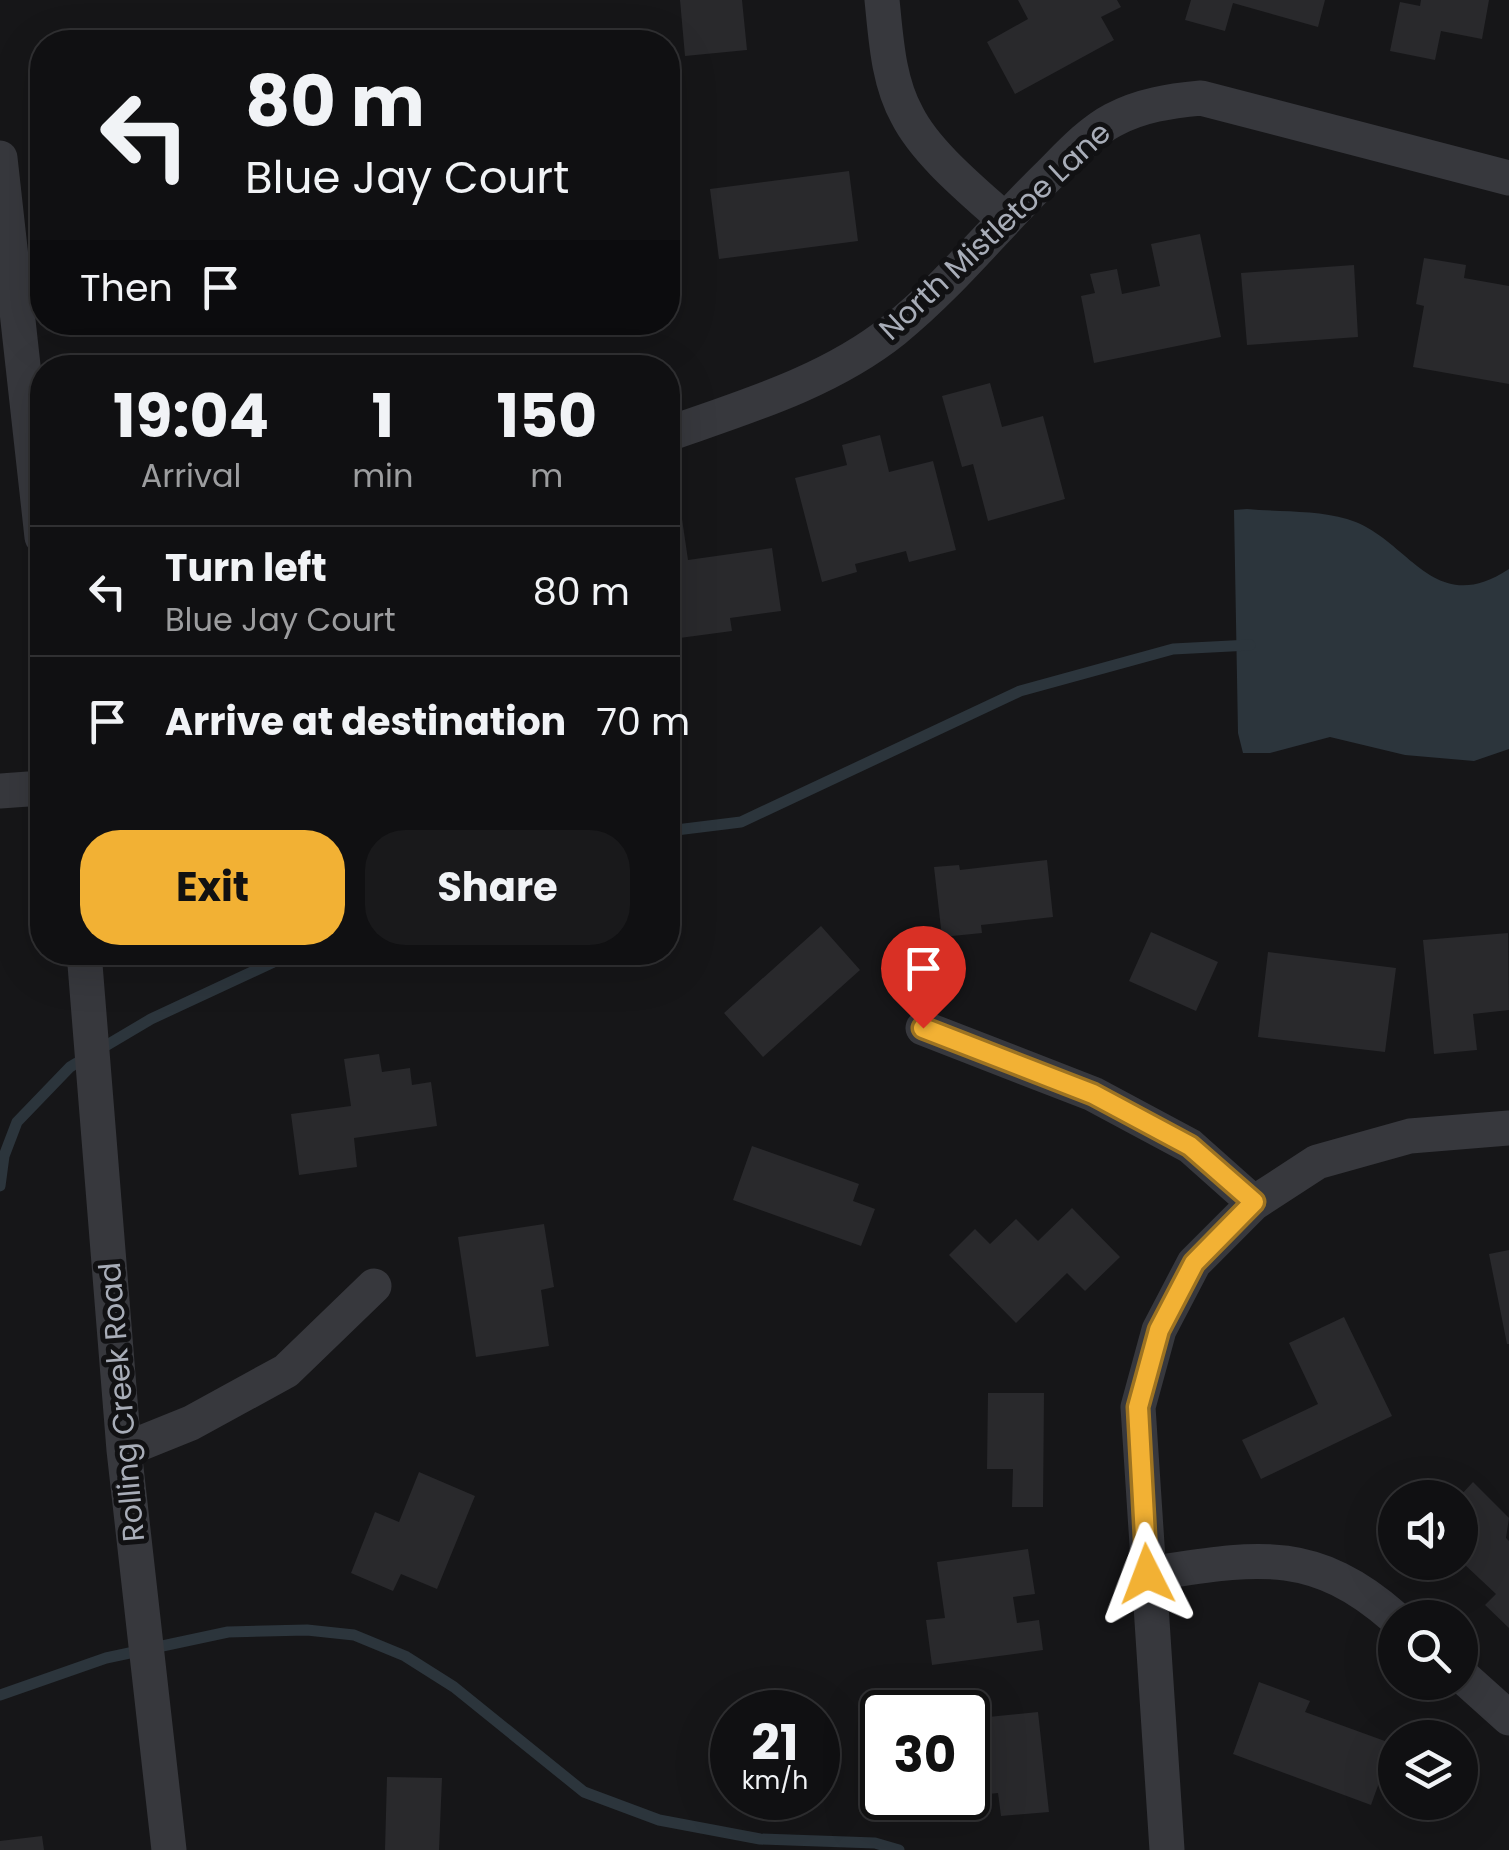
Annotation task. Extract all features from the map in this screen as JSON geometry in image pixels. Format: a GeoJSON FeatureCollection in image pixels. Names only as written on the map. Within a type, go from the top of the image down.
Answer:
{"type":"FeatureCollection","features":[{"type":"Feature","properties":{"kind":"street"},"geometry":{"type":"LineString","coordinates":[[882,0],[888,60],[907,116],[955,174],[1004,219]]}},
{"type":"Feature","properties":{"kind":"street","name":"North Mistletoe Lane"},"geometry":{"type":"LineString","coordinates":[[680,429],[818,377],[892,332],[957,274],[1004,219],[1111,120],[1155,103],[1201,98],[1509,178]]}},
{"type":"Feature","properties":{"kind":"street"},"geometry":{"type":"LineString","coordinates":[[0,158],[30,408]]}},
{"type":"Feature","properties":{"kind":"street"},"geometry":{"type":"LineString","coordinates":[[0,791],[30,789]]}},
{"type":"Feature","properties":{"kind":"street","name":"Rolling Creek Road"},"geometry":{"type":"LineString","coordinates":[[85,965],[124,1450],[168,1850]]}},
{"type":"Feature","properties":{"kind":"street"},"geometry":{"type":"LineString","coordinates":[[923,1028],[1093,1094],[1190,1146],[1254,1202]]}},
{"type":"Feature","properties":{"kind":"street"},"geometry":{"type":"LineString","coordinates":[[1167,1850],[1138,1407],[1159,1330],[1194,1263],[1254,1202],[1317,1162],[1410,1136],[1509,1128]]}},
{"type":"Feature","properties":{"kind":"street"},"geometry":{"type":"LineString","coordinates":[[124,1450],[192,1422],[286,1371],[374,1286]]}},
{"type":"Feature","properties":{"kind":"street"},"geometry":{"type":"LineString","coordinates":[[1147,1574],[1259,1558],[1326,1572],[1378,1602]]}},
{"type":"Feature","properties":{"kind":"street"},"geometry":{"type":"LineString","coordinates":[[1478,1690],[1509,1718]]}},
{"type":"Feature","properties":{"kind":"shaded area"},"geometry":{"type":"Polygon","coordinates":[[[1234,510],[1347,519],[1369,528],[1422,570],[1460,585],[1482,582],[1509,569],[1509,749],[1474,761],[1405,755],[1330,737],[1270,753],[1243,753],[1238,733],[1234,510]]]}},
{"type":"Feature","properties":{"kind":"building"},"geometry":{"type":"Polygon","coordinates":[[[680,0],[742,0],[747,50],[685,56],[680,0]]]}},
{"type":"Feature","properties":{"kind":"building"},"geometry":{"type":"Polygon","coordinates":[[[1018,0],[1117,0],[1121,7],[1101,17],[1114,40],[1015,94],[987,42],[1028,19],[1018,0]]]}},
{"type":"Feature","properties":{"kind":"building"},"geometry":{"type":"Polygon","coordinates":[[[1191,0],[1325,0],[1318,27],[1233,3],[1225,31],[1185,20],[1191,0]]]}},
{"type":"Feature","properties":{"kind":"building"},"geometry":{"type":"Polygon","coordinates":[[[1421,0],[1489,0],[1482,39],[1441,31],[1435,60],[1390,51],[1400,2],[1420,6],[1421,0]]]}},
{"type":"Feature","properties":{"kind":"building"},"geometry":{"type":"Polygon","coordinates":[[[849,171],[858,241],[719,259],[710,189],[849,171]]]}},
{"type":"Feature","properties":{"kind":"building"},"geometry":{"type":"Polygon","coordinates":[[[1200,234],[1221,337],[1094,363],[1081,296],[1095,293],[1090,274],[1117,269],[1122,294],[1160,286],[1151,244],[1200,234]]]}},
{"type":"Feature","properties":{"kind":"building"},"geometry":{"type":"Polygon","coordinates":[[[1424,258],[1466,265],[1464,278],[1509,286],[1509,384],[1413,367],[1424,306],[1416,304],[1424,258]]]}},
{"type":"Feature","properties":{"kind":"building"},"geometry":{"type":"Polygon","coordinates":[[[1354,265],[1358,337],[1247,345],[1241,273],[1354,265]]]}},
{"type":"Feature","properties":{"kind":"building"},"geometry":{"type":"Polygon","coordinates":[[[990,383],[1002,427],[1043,416],[1065,499],[988,521],[973,464],[962,467],[942,396],[990,383]]]}},
{"type":"Feature","properties":{"kind":"building"},"geometry":{"type":"Polygon","coordinates":[[[880,435],[889,472],[933,461],[956,550],[909,562],[906,551],[855,564],[857,572],[822,582],[795,478],[847,465],[842,445],[880,435]]]}},
{"type":"Feature","properties":{"kind":"building"},"geometry":{"type":"Polygon","coordinates":[[[680,519],[688,560],[772,548],[781,611],[730,618],[732,631],[680,638],[680,519]]]}},
{"type":"Feature","properties":{"kind":"building"},"geometry":{"type":"Polygon","coordinates":[[[1047,860],[1053,917],[981,925],[982,933],[942,937],[934,867],[959,865],[960,870],[1047,860]]]}},
{"type":"Feature","properties":{"kind":"building"},"geometry":{"type":"Polygon","coordinates":[[[821,926],[860,970],[763,1057],[724,1013],[821,926]]]}},
{"type":"Feature","properties":{"kind":"building"},"geometry":{"type":"Polygon","coordinates":[[[1151,932],[1218,962],[1196,1011],[1129,981],[1151,932]]]}},
{"type":"Feature","properties":{"kind":"building"},"geometry":{"type":"Polygon","coordinates":[[[1508,933],[1509,1010],[1473,1014],[1477,1050],[1434,1054],[1423,940],[1508,933]]]}},
{"type":"Feature","properties":{"kind":"building"},"geometry":{"type":"Polygon","coordinates":[[[1268,952],[1396,968],[1385,1052],[1258,1037],[1268,952]]]}},
{"type":"Feature","properties":{"kind":"building"},"geometry":{"type":"Polygon","coordinates":[[[379,1054],[382,1072],[410,1068],[412,1085],[431,1082],[437,1126],[354,1138],[357,1167],[299,1175],[291,1114],[351,1106],[344,1059],[379,1054]]]}},
{"type":"Feature","properties":{"kind":"building"},"geometry":{"type":"Polygon","coordinates":[[[752,1146],[859,1184],[853,1201],[875,1209],[861,1246],[733,1200],[752,1146]]]}},
{"type":"Feature","properties":{"kind":"building"},"geometry":{"type":"Polygon","coordinates":[[[1072,1208],[1120,1257],[1085,1291],[1067,1273],[1016,1323],[949,1255],[975,1229],[990,1244],[1016,1219],[1038,1241],[1072,1208]]]}},
{"type":"Feature","properties":{"kind":"building"},"geometry":{"type":"Polygon","coordinates":[[[544,1224],[554,1287],[541,1290],[549,1346],[476,1357],[458,1237],[544,1224]]]}},
{"type":"Feature","properties":{"kind":"building"},"geometry":{"type":"Polygon","coordinates":[[[1509,1250],[1509,1344],[1507,1344],[1489,1254],[1509,1250]]]}},
{"type":"Feature","properties":{"kind":"building"},"geometry":{"type":"Polygon","coordinates":[[[1344,1317],[1392,1416],[1261,1479],[1242,1440],[1318,1404],[1289,1343],[1344,1317]]]}},
{"type":"Feature","properties":{"kind":"building"},"geometry":{"type":"Polygon","coordinates":[[[988,1393],[1044,1393],[1043,1507],[1012,1507],[1013,1469],[987,1469],[988,1393]]]}},
{"type":"Feature","properties":{"kind":"building"},"geometry":{"type":"Polygon","coordinates":[[[419,1472],[475,1496],[437,1589],[401,1574],[393,1591],[351,1573],[375,1512],[399,1522],[419,1472]]]}},
{"type":"Feature","properties":{"kind":"building"},"geometry":{"type":"Polygon","coordinates":[[[1478,1487],[1509,1518],[1509,1628],[1485,1605],[1496,1594],[1478,1577],[1478,1487]]]}},
{"type":"Feature","properties":{"kind":"building"},"geometry":{"type":"Polygon","coordinates":[[[1028,1549],[1035,1594],[1013,1597],[1017,1623],[1039,1620],[1043,1650],[932,1665],[926,1620],[945,1618],[937,1562],[1028,1549]]]}},
{"type":"Feature","properties":{"kind":"building"},"geometry":{"type":"Polygon","coordinates":[[[1259,1682],[1310,1701],[1305,1712],[1378,1739],[1378,1786],[1371,1805],[1233,1754],[1259,1682]]]}},
{"type":"Feature","properties":{"kind":"building"},"geometry":{"type":"Polygon","coordinates":[[[1038,1712],[1049,1812],[1001,1816],[998,1793],[990,1794],[990,1717],[1038,1712]]]}},
{"type":"Feature","properties":{"kind":"building"},"geometry":{"type":"Polygon","coordinates":[[[387,1777],[442,1778],[439,1850],[385,1850],[387,1777]]]}},
{"type":"Feature","properties":{"kind":"building"},"geometry":{"type":"Polygon","coordinates":[[[42,1836],[44,1850],[0,1850],[0,1841],[42,1836]]]}},
{"type":"Feature","properties":{"kind":"waterway"},"geometry":{"type":"LineString","coordinates":[[680,830],[741,822],[1020,691],[1173,649],[1250,645]]}},
{"type":"Feature","properties":{"kind":"waterway"},"geometry":{"type":"LineString","coordinates":[[0,1186],[4,1156],[17,1122],[70,1067],[151,1019],[267,965]]}},
{"type":"Feature","properties":{"kind":"waterway"},"geometry":{"type":"LineString","coordinates":[[0,1695],[106,1658],[228,1632],[307,1630],[354,1635],[405,1656],[454,1687],[584,1792],[659,1820],[760,1839],[875,1843],[899,1850]]}},
{"type":"Feature","properties":{"kind":"route"},"geometry":{"type":"LineString","coordinates":[[923,1028],[1093,1094],[1190,1146],[1254,1202],[1194,1263],[1159,1330],[1138,1407],[1147,1574]]}}]}
